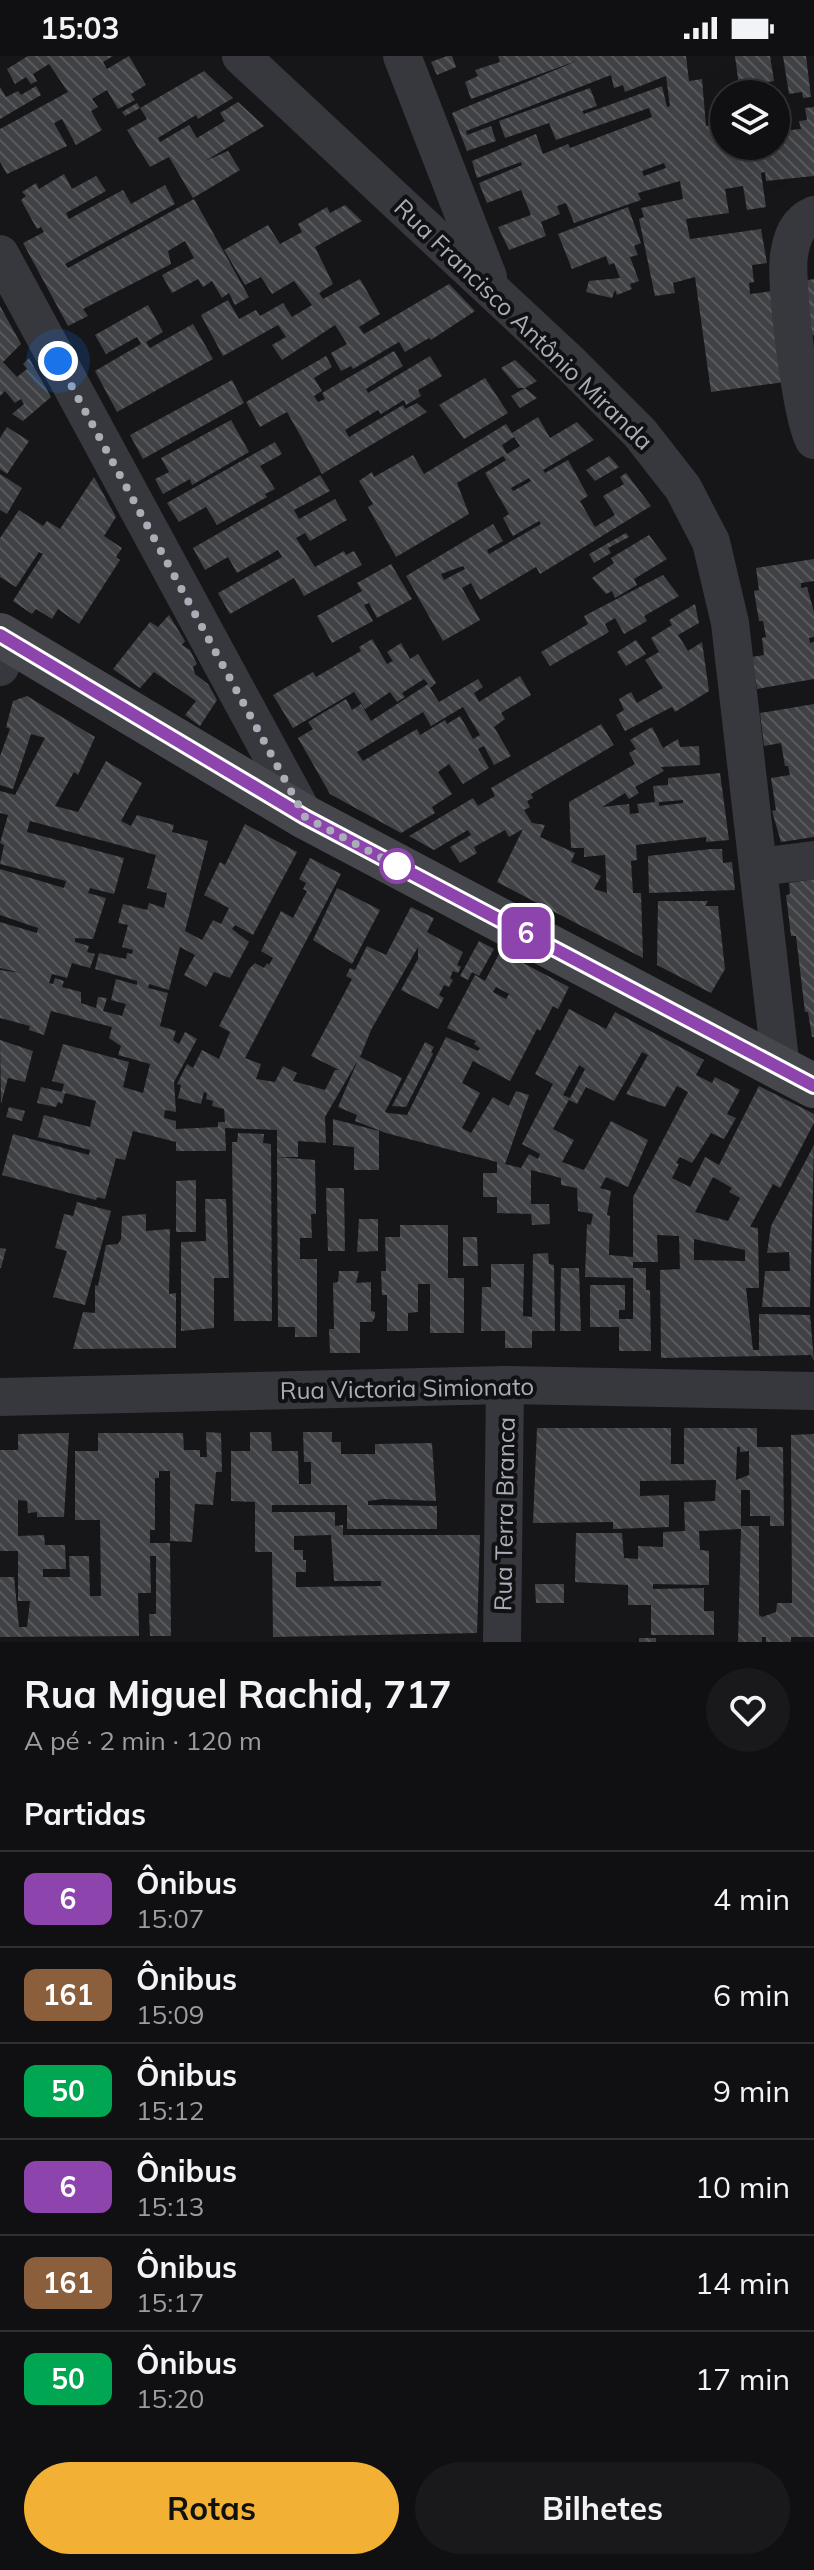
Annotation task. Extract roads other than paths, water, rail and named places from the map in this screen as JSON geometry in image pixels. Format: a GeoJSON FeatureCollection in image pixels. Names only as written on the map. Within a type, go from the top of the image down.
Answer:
{"type":"FeatureCollection","features":[{"type":"Feature","properties":{"kind":"main road"},"geometry":{"type":"LineString","coordinates":[[3,647],[305,817],[797,1078]]}},
{"type":"Feature","properties":{"kind":"street","name":"Rua Francisco Antônio Miranda"},"geometry":{"type":"LineString","coordinates":[[241,56],[492,287],[640,433],[683,488],[711,542],[730,623],[760,867],[797,1078]]}},
{"type":"Feature","properties":{"kind":"street"},"geometry":{"type":"LineString","coordinates":[[402,56],[492,287]]}},
{"type":"Feature","properties":{"kind":"street"},"geometry":{"type":"LineString","coordinates":[[814,215],[802,220],[795,234],[787,279],[805,402],[814,440]]}},
{"type":"Feature","properties":{"kind":"street"},"geometry":{"type":"LineString","coordinates":[[0,254],[305,817]]}},
{"type":"Feature","properties":{"kind":"street"},"geometry":{"type":"LineString","coordinates":[[760,867],[814,860]]}},
{"type":"Feature","properties":{"kind":"street","name":"Rua Victoria Simionato"},"geometry":{"type":"LineString","coordinates":[[0,1397],[505,1385],[814,1391]]}},
{"type":"Feature","properties":{"kind":"street","name":"Rua Terra Branca"},"geometry":{"type":"LineString","coordinates":[[502,1642],[505,1385]]}}]}
